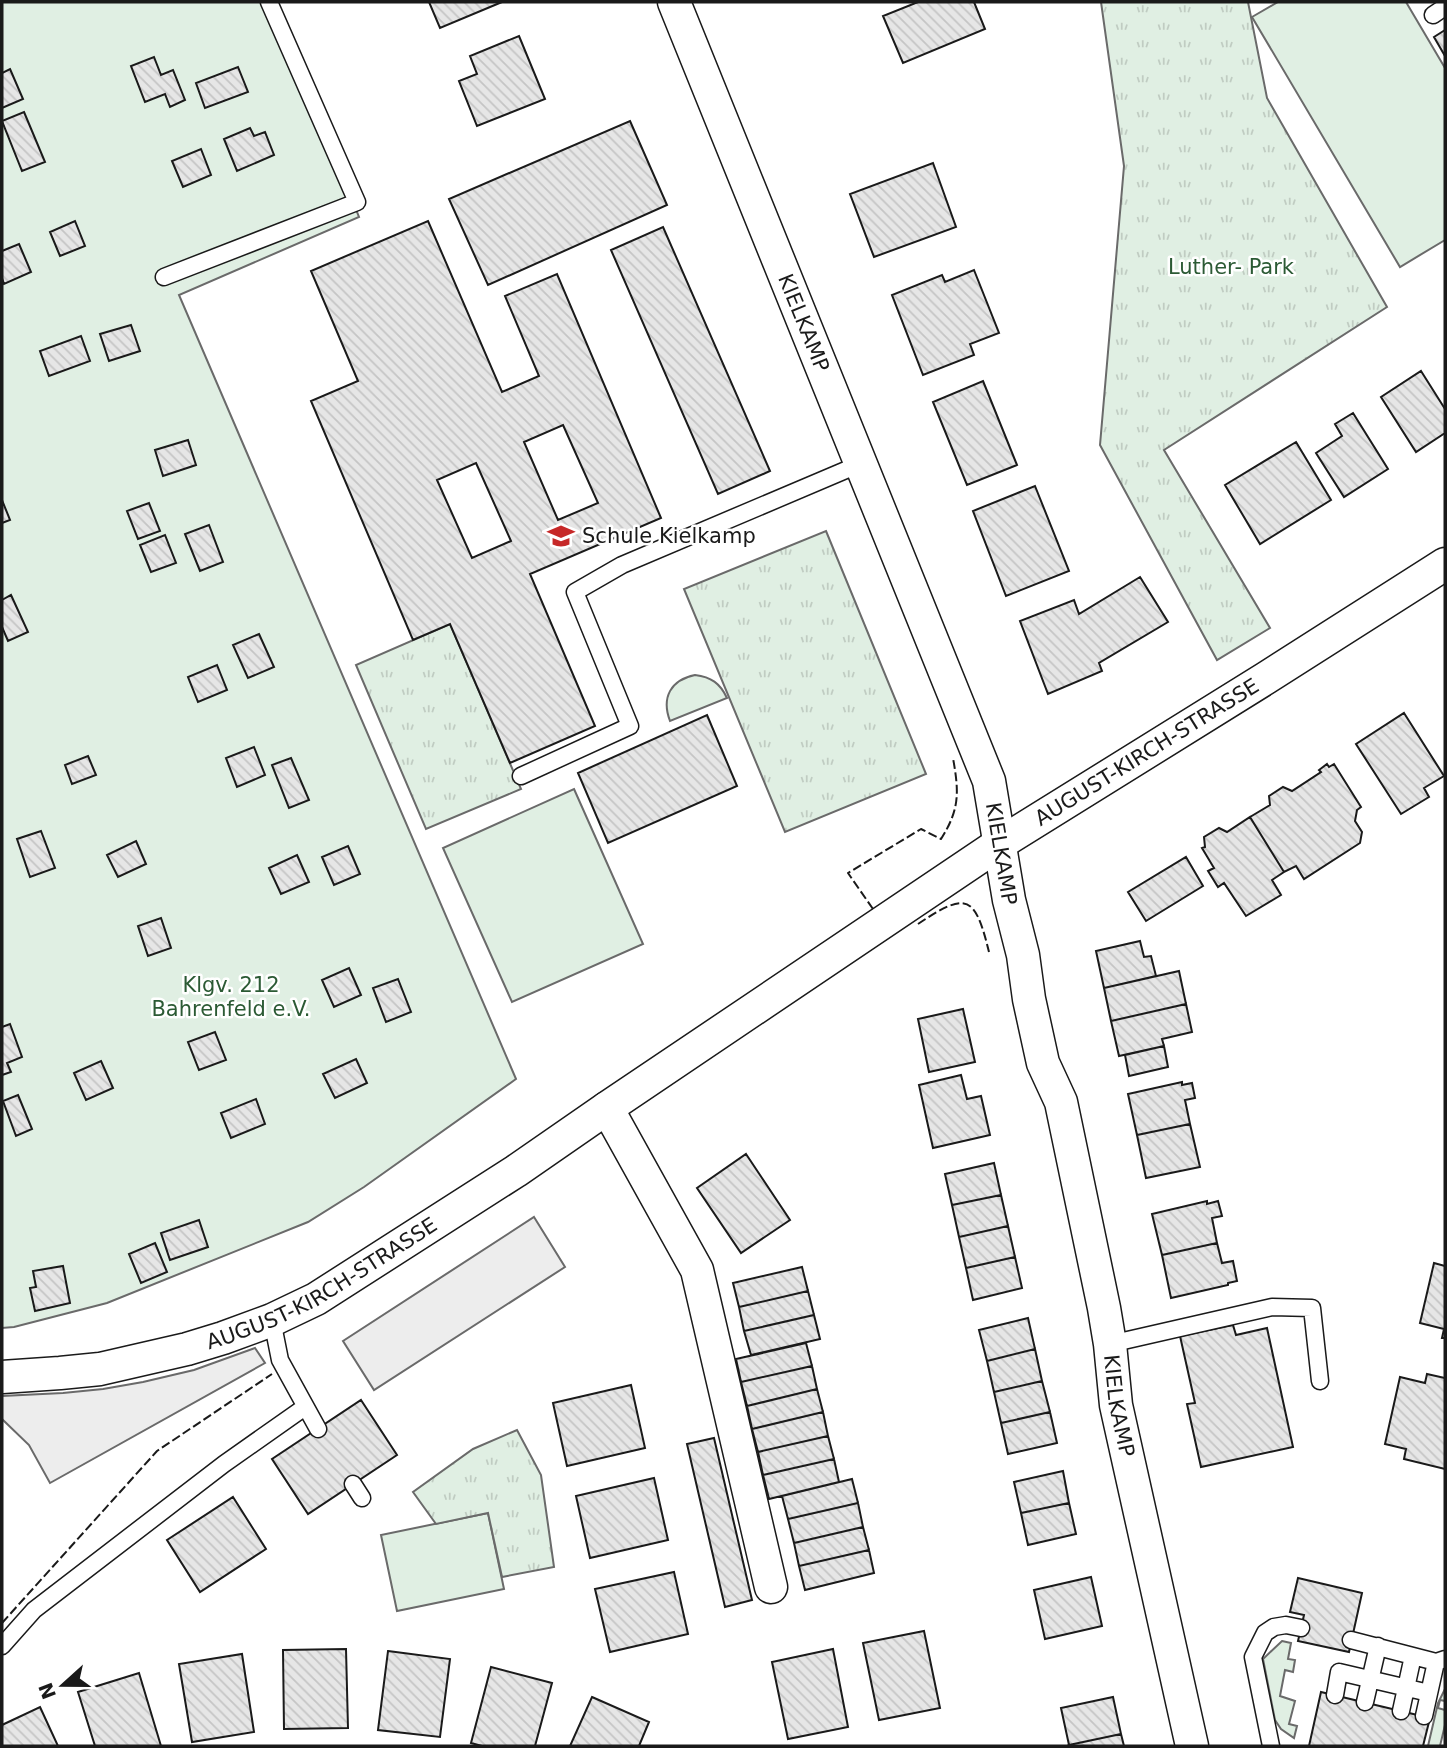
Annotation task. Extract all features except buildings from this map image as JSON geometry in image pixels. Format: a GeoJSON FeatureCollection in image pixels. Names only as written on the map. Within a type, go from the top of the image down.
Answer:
{"type":"FeatureCollection","features":[{"type":"Feature","properties":{"kind":"street","name":"KIELKAMP"},"geometry":{"type":"LineString","coordinates":[[674,2],[989,780],[1029,999],[1043,1063],[1061,1102],[1104,1308],[1116,1405],[1192,1746]]}},
{"type":"Feature","properties":{"kind":"street","name":"AUGUST-KIRCH-STRASSE"},"geometry":{"type":"LineString","coordinates":[[2,1377],[60,1373],[123,1364],[187,1349],[272,1320],[316,1299],[516,1171],[999,844],[1445,564]]}},
{"type":"Feature","properties":{"kind":"street"},"geometry":{"type":"LineString","coordinates":[[607,1108],[697,1270],[771,1587]]}},
{"type":"Feature","properties":{"kind":"lane"},"geometry":{"type":"LineString","coordinates":[[164,277],[356,202],[269,2]]}},
{"type":"Feature","properties":{"kind":"lane"},"geometry":{"type":"LineString","coordinates":[[520,776],[630,726],[575,592],[622,565],[860,464]]}},
{"type":"Feature","properties":{"kind":"lane"},"geometry":{"type":"LineString","coordinates":[[1110,1344],[1272,1307],[1312,1308],[1320,1381]]}},
{"type":"Feature","properties":{"kind":"lane"},"geometry":{"type":"LineString","coordinates":[[272,1320],[280,1360],[318,1429]]}},
{"type":"Feature","properties":{"kind":"lane"},"geometry":{"type":"LineString","coordinates":[[2,1646],[34,1610],[225,1464],[305,1407]]}},
{"type":"Feature","properties":{"kind":"lane"},"geometry":{"type":"LineString","coordinates":[[353,1484],[362,1498]]}},
{"type":"Feature","properties":{"kind":"lane"},"geometry":{"type":"LineString","coordinates":[[1271,1746],[1253,1657],[1265,1633],[1286,1625],[1301,1628]]}},
{"type":"Feature","properties":{"kind":"lane"},"geometry":{"type":"LineString","coordinates":[[1352,1640],[1441,1661],[1424,1716]]}},
{"type":"Feature","properties":{"kind":"lane"},"geometry":{"type":"LineString","coordinates":[[1366,1702],[1378,1646]]}},
{"type":"Feature","properties":{"kind":"lane"},"geometry":{"type":"LineString","coordinates":[[1401,1710],[1413,1656]]}},
{"type":"Feature","properties":{"kind":"lane"},"geometry":{"type":"LineString","coordinates":[[1335,1695],[1339,1672],[1429,1693]]}},
{"type":"Feature","properties":{"kind":"green space","name":"Klgv. 212 Bahrenfeld e.V."},"geometry":{"type":"Polygon","coordinates":[[[2,2],[273,2],[359,217],[179,295],[516,1079],[364,1187],[308,1222],[107,1303],[2,1328],[2,2]]]}},
{"type":"Feature","properties":{"kind":"green space","name":"Luther- Park"},"geometry":{"type":"Polygon","coordinates":[[[1101,2],[1248,2],[1267,98],[1387,307],[1164,450],[1270,628],[1217,660],[1100,445],[1124,166],[1101,2]]]}},
{"type":"Feature","properties":{"kind":"green space"},"geometry":{"type":"Polygon","coordinates":[[[1278,2],[1406,2],[1445,68],[1445,240],[1400,267],[1252,17],[1278,2]]]}},
{"type":"Feature","properties":{"kind":"green space"},"geometry":{"type":"Polygon","coordinates":[[[826,531],[926,774],[785,832],[684,589],[826,531]]]}},
{"type":"Feature","properties":{"kind":"green space"},"geometry":{"type":"Polygon","coordinates":[[[450,624],[521,789],[426,829],[356,665],[450,624]]]}},
{"type":"Feature","properties":{"kind":"green space"},"geometry":{"type":"Polygon","coordinates":[[[695,675],[714,682],[727,698],[670,721],[667,704],[670,691],[680,681],[695,675]]]}},
{"type":"Feature","properties":{"kind":"green space"},"geometry":{"type":"Polygon","coordinates":[[[574,789],[643,944],[512,1002],[443,848],[574,789]]]}},
{"type":"Feature","properties":{"kind":"green space"},"geometry":{"type":"Polygon","coordinates":[[[517,1430],[541,1475],[554,1567],[502,1577],[488,1513],[436,1524],[413,1492],[473,1449],[517,1430]]]}},
{"type":"Feature","properties":{"kind":"green space"},"geometry":{"type":"Polygon","coordinates":[[[488,1513],[504,1589],[397,1611],[381,1535],[488,1513]]]}},
{"type":"Feature","properties":{"kind":"green space"},"geometry":{"type":"Polygon","coordinates":[[[1282,1641],[1291,1643],[1288,1659],[1295,1660],[1293,1672],[1285,1670],[1280,1696],[1295,1701],[1289,1724],[1297,1726],[1294,1738],[1281,1729],[1275,1720],[1263,1659],[1282,1641]]]}},
{"type":"Feature","properties":{"kind":"green space"},"geometry":{"type":"Polygon","coordinates":[[[1445,1689],[1445,1701],[1440,1700],[1438,1708],[1445,1710],[1440,1746],[1428,1746],[1438,1703],[1445,1689]]]}},
{"type":"Feature","properties":{"kind":"shaded area"},"geometry":{"type":"Polygon","coordinates":[[[534,1217],[565,1267],[374,1390],[343,1341],[534,1217]]]}},
{"type":"Feature","properties":{"kind":"shaded area"},"geometry":{"type":"Polygon","coordinates":[[[255,1348],[265,1363],[50,1483],[29,1445],[2,1419],[2,1396],[63,1393],[143,1382],[194,1370],[255,1348]]]}},
{"type":"Feature","properties":{"kind":"fence"},"geometry":{"type":"LineString","coordinates":[[873,909],[848,873],[921,829],[941,839],[955,809],[953,758]]}},
{"type":"Feature","properties":{"kind":"fence"},"geometry":{"type":"LineString","coordinates":[[918,924],[948,906],[967,904],[979,919],[989,952]]}},
{"type":"Feature","properties":{"kind":"fence"},"geometry":{"type":"LineString","coordinates":[[2,1623],[157,1451],[272,1374]]}},
{"type":"Feature","properties":{"kind":"place","name":"Schule Kielkamp"},"geometry":{"type":"Point","coordinates":[561,536]}}]}
